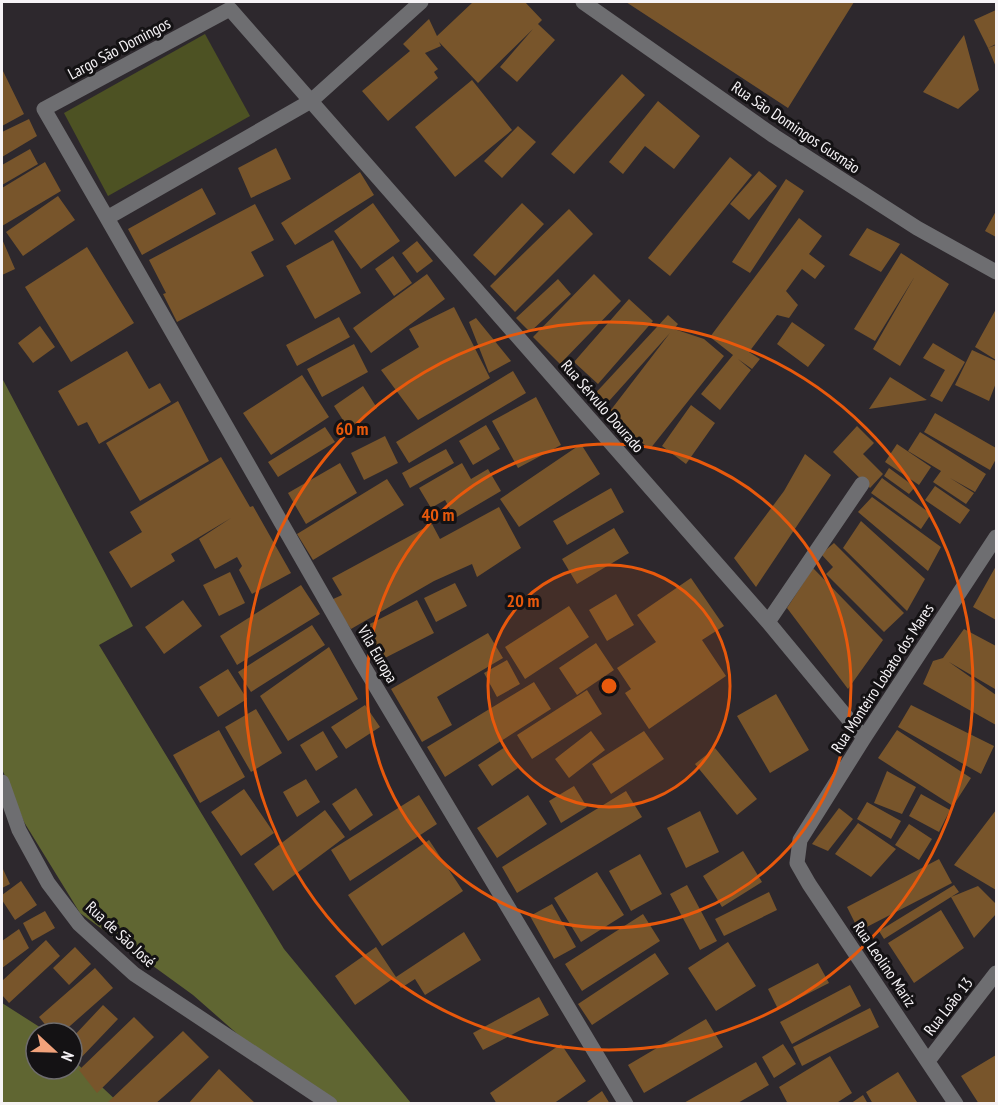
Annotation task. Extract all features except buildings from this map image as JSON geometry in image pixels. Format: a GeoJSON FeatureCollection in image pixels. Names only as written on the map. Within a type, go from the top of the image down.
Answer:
{"type":"FeatureCollection","features":[{"type":"Feature","properties":{"kind":"street"},"geometry":{"type":"LineString","coordinates":[[107,218],[311,101],[421,2]]}},
{"type":"Feature","properties":{"kind":"street","name":"Rua São Domingos Gusmão"},"geometry":{"type":"LineString","coordinates":[[583,2],[774,136],[917,228],[996,272]]}},
{"type":"Feature","properties":{"kind":"street","name":"Largo São Domingos"},"geometry":{"type":"LineString","coordinates":[[44,109],[230,9],[311,101]]}},
{"type":"Feature","properties":{"kind":"street","name":"Rua Sérvulo Dourado"},"geometry":{"type":"LineString","coordinates":[[311,101],[768,622],[864,738]]}},
{"type":"Feature","properties":{"kind":"street","name":"Vila Europa"},"geometry":{"type":"LineString","coordinates":[[44,109],[361,662],[626,1104]]}},
{"type":"Feature","properties":{"kind":"street"},"geometry":{"type":"LineString","coordinates":[[768,622],[862,484]]}},
{"type":"Feature","properties":{"kind":"street","name":"Rua Monteiro Lobato dos Mares"},"geometry":{"type":"LineString","coordinates":[[800,840],[996,537]]}},
{"type":"Feature","properties":{"kind":"street","name":"Rua de São José"},"geometry":{"type":"LineString","coordinates":[[2,782],[19,830],[48,883],[79,924],[134,974],[330,1104]]}},
{"type":"Feature","properties":{"kind":"street","name":"Rua Leolino Mariz"},"geometry":{"type":"LineString","coordinates":[[800,840],[797,863],[809,884],[956,1104]]}},
{"type":"Feature","properties":{"kind":"street","name":"Rua Loão 13"},"geometry":{"type":"LineString","coordinates":[[928,1061],[996,973]]}},
{"type":"Feature","properties":{"kind":"green space"},"geometry":{"type":"Polygon","coordinates":[[[205,34],[250,116],[108,196],[64,113],[205,34]]]}},
{"type":"Feature","properties":{"kind":"green space"},"geometry":{"type":"Polygon","coordinates":[[[2,378],[133,626],[99,645],[284,949],[411,1103],[316,1103],[193,995],[80,913],[24,822],[2,769],[2,378]]]}},
{"type":"Feature","properties":{"kind":"green space"},"geometry":{"type":"Polygon","coordinates":[[[2,1003],[30,1021],[24,1021],[24,1081],[84,1081],[84,1070],[119,1103],[2,1103],[2,1003]]]}}]}
